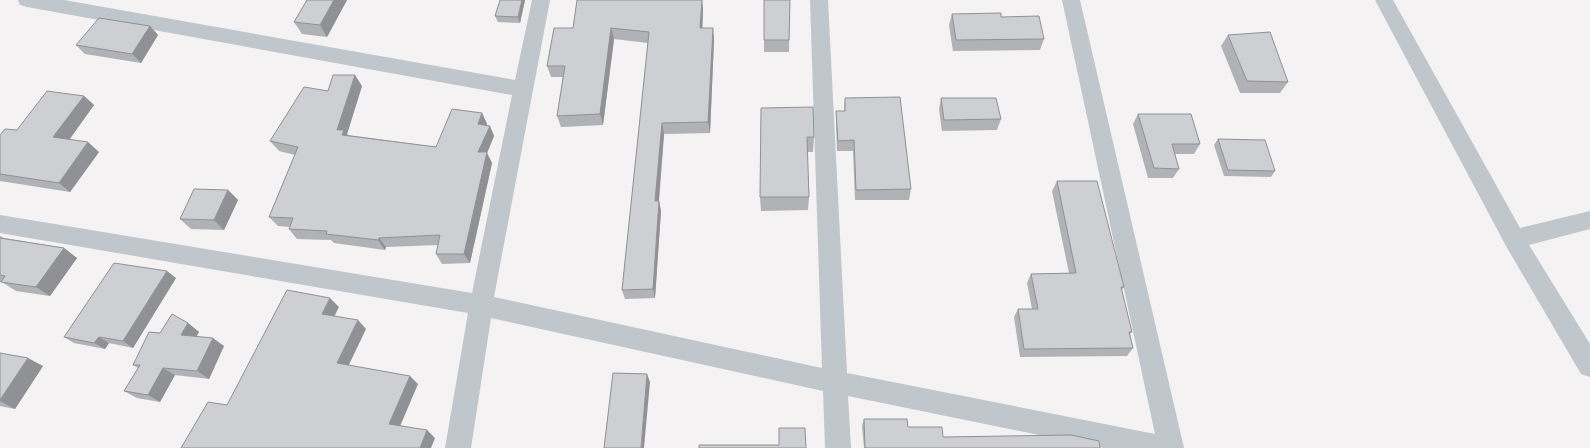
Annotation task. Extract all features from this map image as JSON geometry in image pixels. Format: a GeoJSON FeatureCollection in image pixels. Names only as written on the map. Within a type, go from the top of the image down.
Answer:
{"type":"FeatureCollection","features":[{"type":"Feature","properties":{"kind":"street"},"geometry":{"type":"LineString","coordinates":[[27,0],[523,89]]}},
{"type":"Feature","properties":{"kind":"street"},"geometry":{"type":"LineString","coordinates":[[458,448],[481,305],[541,0]]}},
{"type":"Feature","properties":{"kind":"street"},"geometry":{"type":"LineString","coordinates":[[819,0],[838,448]]}},
{"type":"Feature","properties":{"kind":"street"},"geometry":{"type":"LineString","coordinates":[[1071,0],[1171,448]]}},
{"type":"Feature","properties":{"kind":"street"},"geometry":{"type":"LineString","coordinates":[[1384,0],[1514,239],[1590,366]]}},
{"type":"Feature","properties":{"kind":"street"},"geometry":{"type":"LineString","coordinates":[[1514,239],[1590,220]]}},
{"type":"Feature","properties":{"kind":"street"},"geometry":{"type":"LineString","coordinates":[[0,224],[481,305],[836,382],[1164,448]]}},
{"type":"Feature","properties":{"kind":"building"},"geometry":{"type":"Polygon","coordinates":[[[307,0],[334,0],[320,25],[294,22],[307,0]]]}},
{"type":"Feature","properties":{"kind":"building"},"geometry":{"type":"Polygon","coordinates":[[[500,0],[522,0],[518,17],[495,16],[500,0]]]}},
{"type":"Feature","properties":{"kind":"building"},"geometry":{"type":"Polygon","coordinates":[[[577,0],[702,0],[700,28],[713,28],[708,122],[662,123],[655,201],[659,201],[653,289],[622,290],[649,32],[611,28],[600,114],[557,116],[565,66],[547,66],[554,28],[573,28],[577,0]]]}},
{"type":"Feature","properties":{"kind":"building"},"geometry":{"type":"Polygon","coordinates":[[[764,0],[790,0],[789,40],[764,40],[764,0]]]}},
{"type":"Feature","properties":{"kind":"building"},"geometry":{"type":"Polygon","coordinates":[[[1001,13],[1001,17],[1039,16],[1044,39],[956,40],[952,14],[1001,13]]]}},
{"type":"Feature","properties":{"kind":"building"},"geometry":{"type":"Polygon","coordinates":[[[99,18],[150,26],[132,54],[76,45],[99,18]]]}},
{"type":"Feature","properties":{"kind":"building"},"geometry":{"type":"Polygon","coordinates":[[[1270,32],[1288,82],[1247,81],[1228,35],[1270,32]]]}},
{"type":"Feature","properties":{"kind":"building"},"geometry":{"type":"Polygon","coordinates":[[[333,75],[355,75],[337,130],[344,130],[342,135],[436,147],[452,109],[482,113],[478,124],[490,126],[478,152],[487,152],[464,254],[436,254],[440,235],[379,238],[378,240],[326,234],[327,231],[289,229],[293,218],[269,217],[298,147],[270,141],[304,87],[328,91],[333,75]]]}},
{"type":"Feature","properties":{"kind":"building"},"geometry":{"type":"Polygon","coordinates":[[[47,91],[84,96],[53,137],[88,142],[59,183],[0,174],[0,135],[5,129],[17,130],[47,91]]]}},
{"type":"Feature","properties":{"kind":"building"},"geometry":{"type":"Polygon","coordinates":[[[900,97],[911,189],[856,190],[854,140],[838,141],[836,111],[845,111],[845,98],[900,97]]]}},
{"type":"Feature","properties":{"kind":"building"},"geometry":{"type":"Polygon","coordinates":[[[941,98],[996,98],[1001,119],[944,120],[941,98]]]}},
{"type":"Feature","properties":{"kind":"building"},"geometry":{"type":"Polygon","coordinates":[[[813,107],[814,137],[807,137],[809,197],[760,197],[761,108],[813,107]]]}},
{"type":"Feature","properties":{"kind":"building"},"geometry":{"type":"Polygon","coordinates":[[[1138,114],[1191,114],[1200,144],[1172,144],[1179,169],[1154,168],[1138,114]]]}},
{"type":"Feature","properties":{"kind":"building"},"geometry":{"type":"Polygon","coordinates":[[[1218,139],[1265,140],[1275,171],[1228,170],[1218,139]]]}},
{"type":"Feature","properties":{"kind":"building"},"geometry":{"type":"Polygon","coordinates":[[[1057,181],[1097,181],[1124,287],[1121,287],[1132,332],[1129,332],[1133,348],[1024,349],[1018,309],[1038,309],[1031,274],[1076,273],[1057,181]]]}},
{"type":"Feature","properties":{"kind":"building"},"geometry":{"type":"Polygon","coordinates":[[[194,189],[228,190],[214,220],[180,219],[194,189]]]}},
{"type":"Feature","properties":{"kind":"building"},"geometry":{"type":"Polygon","coordinates":[[[0,238],[64,248],[36,287],[1,282],[5,276],[0,275],[0,238]]]}},
{"type":"Feature","properties":{"kind":"building"},"geometry":{"type":"Polygon","coordinates":[[[114,263],[167,271],[123,341],[99,337],[94,343],[64,337],[114,263]]]}},
{"type":"Feature","properties":{"kind":"building"},"geometry":{"type":"Polygon","coordinates":[[[287,290],[330,298],[322,314],[358,320],[337,363],[410,376],[389,424],[427,430],[420,448],[181,448],[208,402],[227,405],[287,290]]]}},
{"type":"Feature","properties":{"kind":"building"},"geometry":{"type":"Polygon","coordinates":[[[172,314],[188,323],[181,335],[213,338],[197,371],[163,368],[148,395],[124,391],[140,365],[133,365],[149,332],[160,333],[172,314]]]}},
{"type":"Feature","properties":{"kind":"building"},"geometry":{"type":"Polygon","coordinates":[[[0,353],[28,358],[0,400],[0,353]]]}},
{"type":"Feature","properties":{"kind":"building"},"geometry":{"type":"Polygon","coordinates":[[[613,373],[647,374],[641,448],[604,448],[613,373]]]}},
{"type":"Feature","properties":{"kind":"building"},"geometry":{"type":"Polygon","coordinates":[[[864,419],[907,419],[908,427],[942,427],[943,437],[1071,435],[1099,441],[1100,448],[865,448],[864,419]]]}},
{"type":"Feature","properties":{"kind":"building"},"geometry":{"type":"Polygon","coordinates":[[[779,428],[805,428],[806,448],[699,448],[699,445],[779,445],[779,428]]]}}]}
